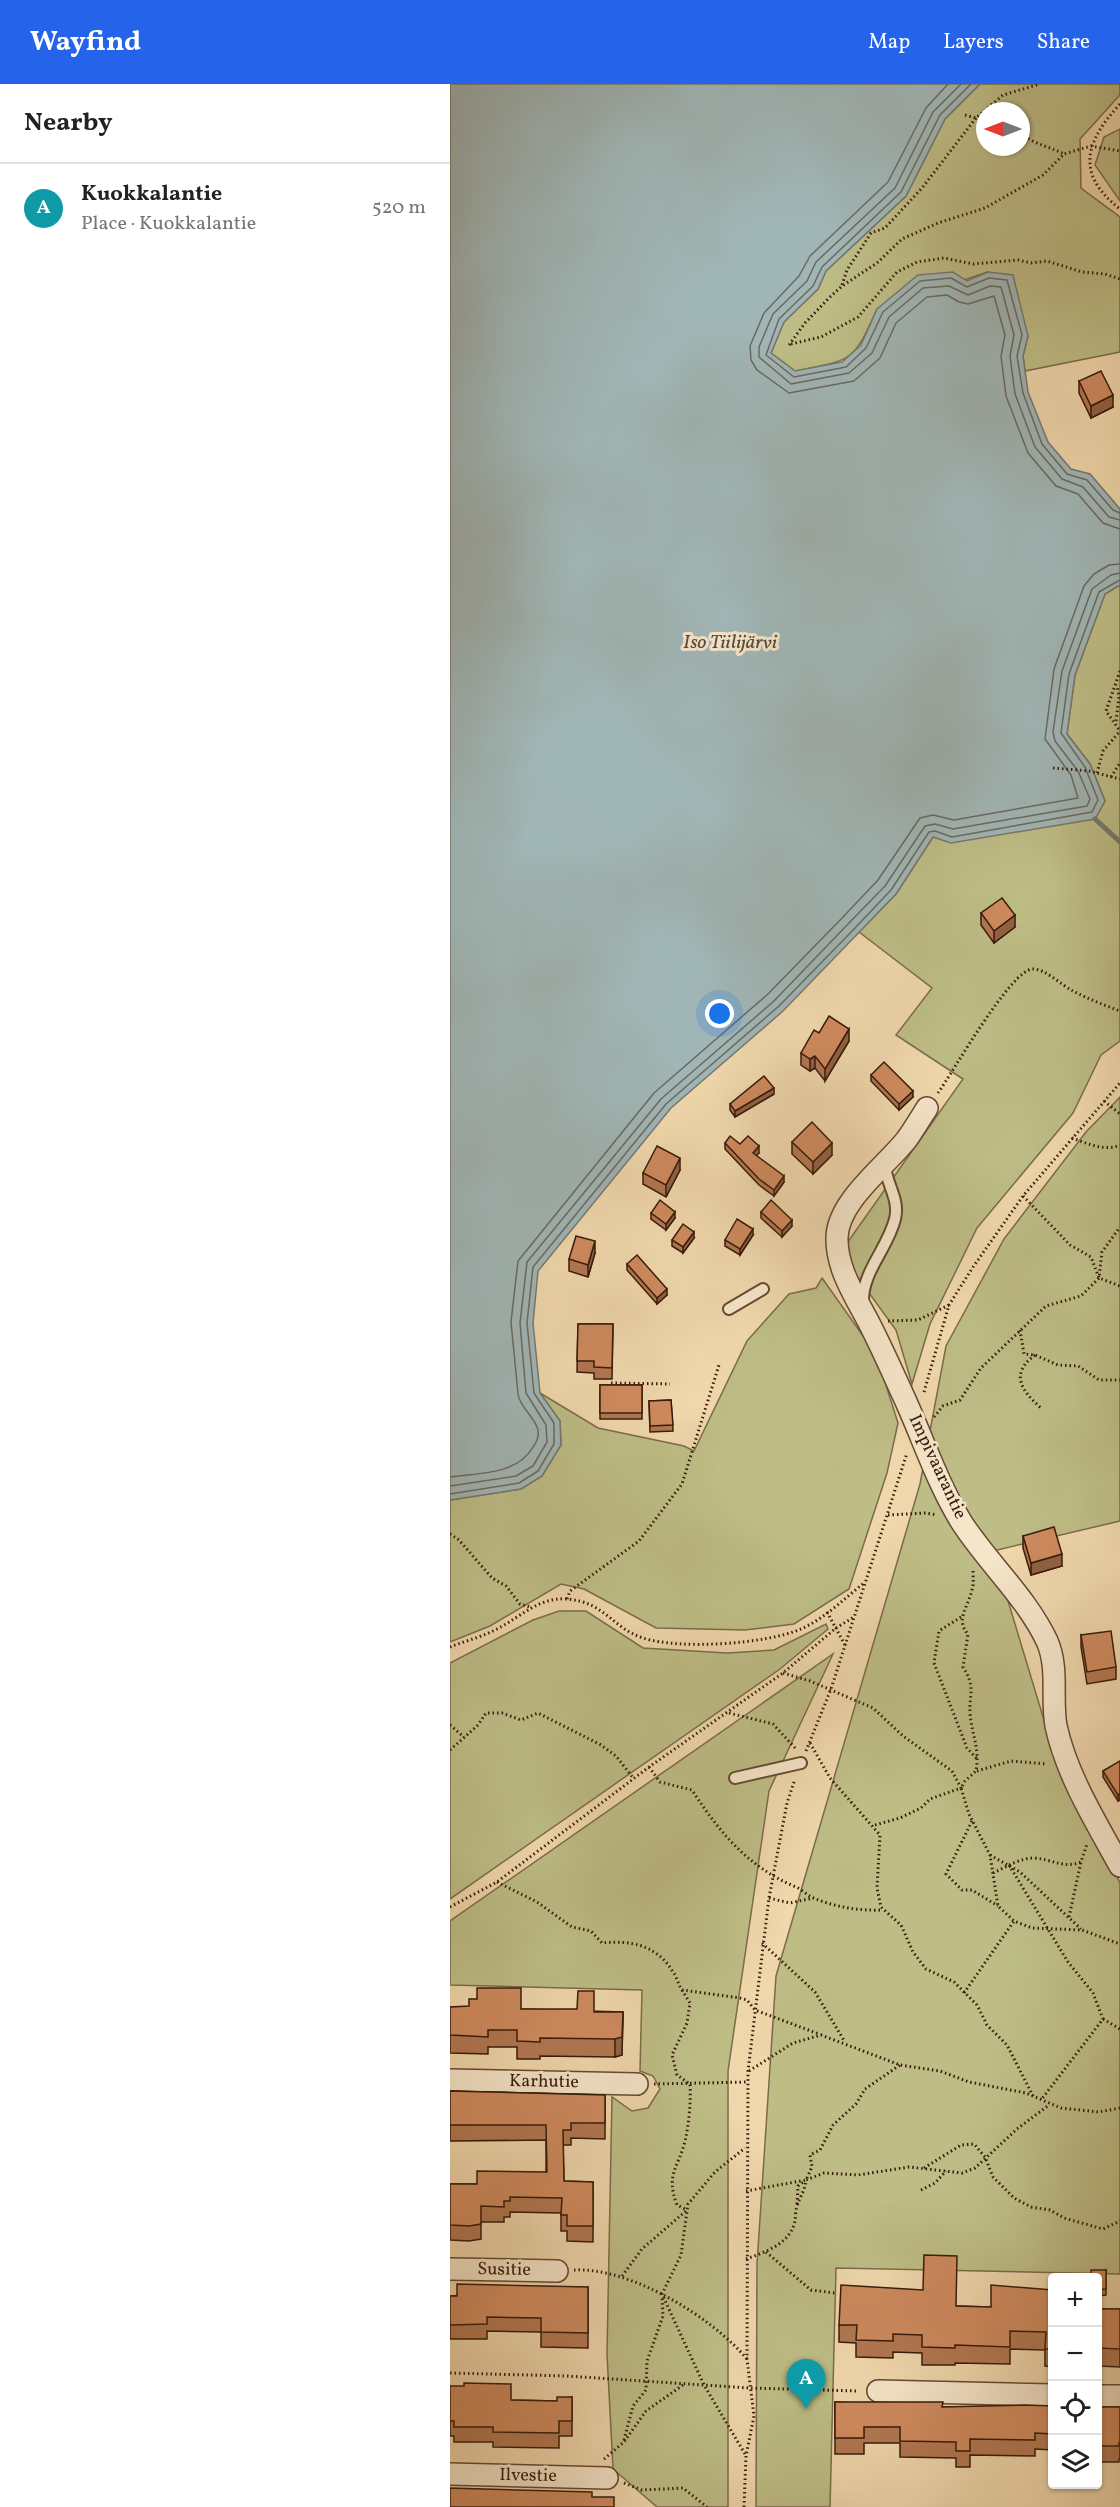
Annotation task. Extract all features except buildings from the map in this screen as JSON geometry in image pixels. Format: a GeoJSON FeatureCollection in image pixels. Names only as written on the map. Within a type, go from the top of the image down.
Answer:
{"type":"FeatureCollection","features":[{"type":"Feature","properties":{"kind":"street","name":"Impivaarantie"},"geometry":{"type":"LineString","coordinates":[[927,1108],[908,1137],[862,1188],[846,1210],[837,1235],[838,1254],[846,1277],[916,1425],[942,1488],[980,1550],[1012,1588],[1047,1642],[1054,1672],[1056,1724],[1073,1774],[1120,1866]]}},
{"type":"Feature","properties":{"kind":"street","name":"Karhutie"},"geometry":{"type":"LineString","coordinates":[[450,2080],[637,2084]]}},
{"type":"Feature","properties":{"kind":"street","name":"Susitie"},"geometry":{"type":"LineString","coordinates":[[450,2269],[557,2271]]}},
{"type":"Feature","properties":{"kind":"street"},"geometry":{"type":"LineString","coordinates":[[878,2391],[1048,2395]]}},
{"type":"Feature","properties":{"kind":"street"},"geometry":{"type":"LineString","coordinates":[[1102,2396],[1120,2396]]}},
{"type":"Feature","properties":{"kind":"street","name":"Ilvestie"},"geometry":{"type":"LineString","coordinates":[[450,2474],[607,2478]]}},
{"type":"Feature","properties":{"kind":"lane"},"geometry":{"type":"LineString","coordinates":[[866,1317],[863,1291],[867,1278],[887,1242],[896,1217],[896,1198],[885,1165]]}},
{"type":"Feature","properties":{"kind":"lane"},"geometry":{"type":"LineString","coordinates":[[729,1309],[763,1289]]}},
{"type":"Feature","properties":{"kind":"lane"},"geometry":{"type":"LineString","coordinates":[[735,1778],[801,1763]]}},
{"type":"Feature","properties":{"kind":"path"},"geometry":{"type":"LineString","coordinates":[[995,102],[1003,95],[1040,84]]}},
{"type":"Feature","properties":{"kind":"path"},"geometry":{"type":"LineString","coordinates":[[1120,104],[1107,118],[1091,146],[1088,165],[1097,185],[1107,199],[1120,209]]}},
{"type":"Feature","properties":{"kind":"path"},"geometry":{"type":"LineString","coordinates":[[842,286],[847,270],[871,233],[885,228],[922,188],[976,118],[965,115]]}},
{"type":"Feature","properties":{"kind":"path"},"geometry":{"type":"LineString","coordinates":[[1030,141],[1051,147],[1064,154]]}},
{"type":"Feature","properties":{"kind":"path"},"geometry":{"type":"LineString","coordinates":[[1120,151],[1091,146],[1064,154],[1043,175],[985,208],[938,223],[902,238],[877,263],[842,286],[805,323],[789,345],[821,337],[858,317],[897,272],[917,262],[944,258],[973,264],[1018,260],[1031,263],[1047,261],[1082,273],[1105,274],[1120,279]]}},
{"type":"Feature","properties":{"kind":"path"},"geometry":{"type":"LineString","coordinates":[[1097,774],[1103,751],[1120,731],[1107,711],[1120,671]]}},
{"type":"Feature","properties":{"kind":"path"},"geometry":{"type":"LineString","coordinates":[[1116,722],[1119,697],[1117,684]]}},
{"type":"Feature","properties":{"kind":"path"},"geometry":{"type":"LineString","coordinates":[[1110,777],[1120,764]]}},
{"type":"Feature","properties":{"kind":"path"},"geometry":{"type":"LineString","coordinates":[[1053,768],[1120,779]]}},
{"type":"Feature","properties":{"kind":"path"},"geometry":{"type":"LineString","coordinates":[[927,1108],[990,1012],[1019,975],[1027,970],[1040,970],[1072,991],[1120,1011]]}},
{"type":"Feature","properties":{"kind":"path"},"geometry":{"type":"LineString","coordinates":[[827,1612],[845,1646],[916,1425],[950,1305],[1023,1196],[1120,1083]]}},
{"type":"Feature","properties":{"kind":"path"},"geometry":{"type":"LineString","coordinates":[[1104,1101],[1120,1113]]}},
{"type":"Feature","properties":{"kind":"path"},"geometry":{"type":"LineString","coordinates":[[1072,1138],[1114,1148],[1120,1145]]}},
{"type":"Feature","properties":{"kind":"path"},"geometry":{"type":"LineString","coordinates":[[1023,1196],[1070,1245],[1091,1257],[1099,1278],[1120,1286]]}},
{"type":"Feature","properties":{"kind":"path"},"geometry":{"type":"LineString","coordinates":[[951,1402],[960,1400],[981,1368],[1046,1306],[1081,1296],[1099,1278],[1102,1252],[1120,1227]]}},
{"type":"Feature","properties":{"kind":"path"},"geometry":{"type":"LineString","coordinates":[[866,1317],[918,1320],[950,1305]]}},
{"type":"Feature","properties":{"kind":"path"},"geometry":{"type":"LineString","coordinates":[[1020,1330],[1024,1354],[1035,1355],[1058,1365],[1078,1366],[1099,1380],[1120,1380]]}},
{"type":"Feature","properties":{"kind":"path"},"geometry":{"type":"LineString","coordinates":[[1035,1355],[1024,1363],[1020,1378],[1023,1392],[1041,1408]]}},
{"type":"Feature","properties":{"kind":"path"},"geometry":{"type":"LineString","coordinates":[[567,1599],[570,1591],[639,1541],[682,1484],[719,1365]]}},
{"type":"Feature","properties":{"kind":"path"},"geometry":{"type":"LineString","coordinates":[[611,1383],[669,1384]]}},
{"type":"Feature","properties":{"kind":"path"},"geometry":{"type":"LineString","coordinates":[[888,1515],[926,1513],[961,1521]]}},
{"type":"Feature","properties":{"kind":"path"},"geometry":{"type":"LineString","coordinates":[[450,1534],[459,1540],[492,1578],[506,1586],[520,1604],[530,1607]]}},
{"type":"Feature","properties":{"kind":"path"},"geometry":{"type":"LineString","coordinates":[[976,1772],[978,1741],[970,1714],[973,1693],[970,1678],[963,1667],[968,1634],[962,1625],[961,1617],[973,1588],[973,1570],[980,1550]]}},
{"type":"Feature","properties":{"kind":"path"},"geometry":{"type":"LineString","coordinates":[[450,1647],[498,1629],[530,1607],[550,1600],[567,1599],[591,1604],[636,1635],[671,1642],[741,1643],[802,1629],[865,1582]]}},
{"type":"Feature","properties":{"kind":"path"},"geometry":{"type":"LineString","coordinates":[[450,1907],[496,1882],[649,1767],[783,1673],[836,1628],[854,1617]]}},
{"type":"Feature","properties":{"kind":"path"},"geometry":{"type":"LineString","coordinates":[[961,1617],[939,1631],[934,1663],[967,1748],[978,1760]]}},
{"type":"Feature","properties":{"kind":"path"},"geometry":{"type":"LineString","coordinates":[[783,1673],[810,1681],[873,1708],[903,1736],[952,1772],[961,1788],[972,1821],[990,1855],[998,1905]]}},
{"type":"Feature","properties":{"kind":"path"},"geometry":{"type":"LineString","coordinates":[[450,1750],[489,1712],[510,1715],[521,1720],[533,1714],[542,1714],[613,1754],[634,1779]]}},
{"type":"Feature","properties":{"kind":"path"},"geometry":{"type":"LineString","coordinates":[[728,1713],[773,1724],[794,1749],[806,1750]]}},
{"type":"Feature","properties":{"kind":"path"},"geometry":{"type":"LineString","coordinates":[[450,1725],[464,1737]]}},
{"type":"Feature","properties":{"kind":"path"},"geometry":{"type":"LineString","coordinates":[[810,1743],[830,1778],[880,1834],[877,1888],[881,1906],[901,1925],[913,1952],[926,1969],[954,1982],[977,2005],[996,2036],[1007,2044],[1033,2096]]}},
{"type":"Feature","properties":{"kind":"path"},"geometry":{"type":"LineString","coordinates":[[874,1825],[900,1818],[921,1808],[930,1799],[961,1788],[964,1781],[976,1772],[1011,1761],[1047,1764],[1073,1774]]}},
{"type":"Feature","properties":{"kind":"path"},"geometry":{"type":"LineString","coordinates":[[649,1767],[660,1782],[692,1790],[711,1819],[741,1854],[773,1878],[815,1897],[855,1911],[885,1910]]}},
{"type":"Feature","properties":{"kind":"path"},"geometry":{"type":"LineString","coordinates":[[972,1821],[946,1874],[962,1890],[972,1890],[998,1905],[1014,1921],[1032,1928],[1082,1930],[1120,1944]]}},
{"type":"Feature","properties":{"kind":"path"},"geometry":{"type":"LineString","coordinates":[[1068,1917],[1083,1852],[1097,1824]]}},
{"type":"Feature","properties":{"kind":"path"},"geometry":{"type":"LineString","coordinates":[[990,1855],[1020,1872],[1082,1930]]}},
{"type":"Feature","properties":{"kind":"path"},"geometry":{"type":"LineString","coordinates":[[993,1873],[1034,1858],[1059,1865],[1082,1862]]}},
{"type":"Feature","properties":{"kind":"path"},"geometry":{"type":"LineString","coordinates":[[1010,1865],[1051,1930],[1068,1962],[1093,1993],[1103,2019],[1120,2029]]}},
{"type":"Feature","properties":{"kind":"path"},"geometry":{"type":"LineString","coordinates":[[744,2507],[746,2456],[754,2416],[747,2359],[748,2071],[762,1943],[773,1878]]}},
{"type":"Feature","properties":{"kind":"path"},"geometry":{"type":"LineString","coordinates":[[496,1882],[537,1902],[572,1927],[591,1931],[602,1943],[617,1941],[642,1944],[654,1950],[674,1972],[690,2003],[687,2023],[672,2055],[677,2075],[690,2084]]}},
{"type":"Feature","properties":{"kind":"path"},"geometry":{"type":"LineString","coordinates":[[769,1898],[790,1903],[815,1897]]}},
{"type":"Feature","properties":{"kind":"path"},"geometry":{"type":"LineString","coordinates":[[964,1993],[1014,1921]]}},
{"type":"Feature","properties":{"kind":"path"},"geometry":{"type":"LineString","coordinates":[[762,1943],[815,1992],[846,2044]]}},
{"type":"Feature","properties":{"kind":"path"},"geometry":{"type":"LineString","coordinates":[[682,1990],[740,1998],[755,2010],[900,2065],[940,2072],[969,2082],[1033,2096],[1049,2104],[1084,2112],[1120,2108]]}},
{"type":"Feature","properties":{"kind":"path"},"geometry":{"type":"LineString","coordinates":[[1041,2100],[1103,2019]]}},
{"type":"Feature","properties":{"kind":"path"},"geometry":{"type":"LineString","coordinates":[[748,2071],[793,2043],[821,2035]]}},
{"type":"Feature","properties":{"kind":"path"},"geometry":{"type":"LineString","coordinates":[[797,2205],[805,2193],[806,2180],[812,2167],[810,2155],[820,2150],[833,2125],[856,2104],[865,2089],[900,2065]]}},
{"type":"Feature","properties":{"kind":"path"},"geometry":{"type":"LineString","coordinates":[[637,2084],[748,2082]]}},
{"type":"Feature","properties":{"kind":"path"},"geometry":{"type":"LineString","coordinates":[[687,2210],[677,2205],[672,2180],[674,2166],[686,2139],[690,2084]]}},
{"type":"Feature","properties":{"kind":"path"},"geometry":{"type":"LineString","coordinates":[[746,2191],[806,2180],[824,2173],[858,2175],[909,2167],[962,2174],[975,2168],[1049,2104]]}},
{"type":"Feature","properties":{"kind":"path"},"geometry":{"type":"LineString","coordinates":[[924,2169],[961,2145],[974,2144],[985,2157],[993,2177],[1014,2198],[1031,2207],[1050,2210],[1064,2218],[1103,2229],[1120,2221]]}},
{"type":"Feature","properties":{"kind":"path"},"geometry":{"type":"LineString","coordinates":[[624,2442],[633,2406],[646,2390],[647,2361],[663,2316],[662,2294],[681,2254],[688,2204],[715,2172],[746,2147]]}},
{"type":"Feature","properties":{"kind":"path"},"geometry":{"type":"LineString","coordinates":[[921,2190],[935,2183],[946,2171]]}},
{"type":"Feature","properties":{"kind":"path"},"geometry":{"type":"LineString","coordinates":[[746,2259],[766,2252],[789,2236],[795,2222],[798,2186],[806,2180]]}},
{"type":"Feature","properties":{"kind":"path"},"geometry":{"type":"LineString","coordinates":[[622,2276],[642,2249],[687,2210]]}},
{"type":"Feature","properties":{"kind":"path"},"geometry":{"type":"LineString","coordinates":[[766,2252],[811,2290],[835,2293]]}},
{"type":"Feature","properties":{"kind":"path"},"geometry":{"type":"LineString","coordinates":[[557,2271],[589,2269],[622,2276],[662,2294],[733,2342],[747,2359]]}},
{"type":"Feature","properties":{"kind":"path"},"geometry":{"type":"LineString","coordinates":[[662,2294],[704,2385],[746,2456]]}},
{"type":"Feature","properties":{"kind":"path"},"geometry":{"type":"LineString","coordinates":[[450,2373],[567,2376],[645,2383],[749,2388],[878,2391]]}},
{"type":"Feature","properties":{"kind":"path"},"geometry":{"type":"LineString","coordinates":[[684,2384],[646,2411],[624,2442],[603,2457],[607,2478],[642,2490],[683,2488],[707,2507]]}},
{"type":"Feature","properties":{"kind":"shaded area"},"geometry":{"type":"Polygon","coordinates":[[[980,84],[1120,84],[1120,95],[1080,139],[1081,188],[1120,217],[1120,352],[1025,371],[1023,356],[1028,336],[988,272],[877,309],[856,349],[840,361],[795,371],[771,353],[784,322],[818,289],[826,271],[906,196],[945,119],[980,84]]]}},
{"type":"Feature","properties":{"kind":"shaded area"},"geometry":{"type":"Polygon","coordinates":[[[1120,129],[1120,201],[1095,165],[1104,137],[1120,129]]]}},
{"type":"Feature","properties":{"kind":"shaded area"},"geometry":{"type":"Polygon","coordinates":[[[1120,585],[1120,1041],[1101,1055],[1073,1113],[977,1228],[930,1324],[912,1384],[896,1330],[840,1253],[963,1079],[896,1035],[932,988],[859,932],[896,894],[933,837],[1095,819],[1105,801],[1090,764],[1067,734],[1075,675],[1105,594],[1120,585]]]}},
{"type":"Feature","properties":{"kind":"shaded area"},"geometry":{"type":"Polygon","coordinates":[[[1120,1097],[1120,1521],[993,1551],[1053,1750],[1120,1883],[1120,2274],[836,2268],[830,2507],[756,2507],[757,2264],[776,1976],[920,1484],[946,1346],[1004,1239],[1086,1132],[1120,1097]]]}},
{"type":"Feature","properties":{"kind":"shaded area"},"geometry":{"type":"Polygon","coordinates":[[[822,1278],[876,1354],[898,1423],[887,1473],[849,1589],[794,1624],[745,1630],[656,1628],[584,1589],[561,1584],[490,1626],[450,1642],[450,1500],[521,1489],[542,1476],[561,1445],[560,1421],[540,1393],[598,1428],[684,1446],[694,1451],[747,1341],[789,1294],[816,1288],[822,1278]]]}},
{"type":"Feature","properties":{"kind":"shaded area"},"geometry":{"type":"Polygon","coordinates":[[[559,1611],[586,1611],[643,1648],[727,1653],[774,1650],[826,1624],[828,1629],[780,1669],[450,1899],[450,1663],[533,1620],[559,1611]]]}},
{"type":"Feature","properties":{"kind":"shaded area"},"geometry":{"type":"Polygon","coordinates":[[[833,1654],[769,1791],[728,2071],[728,2507],[657,2507],[613,2469],[607,2354],[612,2097],[632,2111],[648,2108],[660,2089],[653,2076],[640,2071],[642,1990],[450,1985],[450,1921],[833,1654]]]}},
{"type":"Feature","properties":{"kind":"water","name":"Iso Tiilijärvi"},"geometry":{"type":"Polygon","coordinates":[[[450,84],[980,84],[945,119],[906,196],[826,271],[818,289],[784,322],[771,353],[795,371],[842,362],[861,345],[877,309],[918,275],[953,272],[967,281],[988,272],[1013,275],[1028,336],[1023,356],[1028,392],[1048,442],[1071,469],[1090,474],[1120,509],[1120,585],[1105,594],[1075,675],[1067,734],[1090,764],[1105,801],[1095,819],[951,843],[933,837],[896,894],[783,1011],[671,1108],[538,1271],[533,1323],[540,1393],[560,1421],[561,1445],[542,1476],[521,1489],[450,1500],[450,84]]]}},
{"type":"Feature","properties":{"kind":"waterway"},"geometry":{"type":"LineString","coordinates":[[1095,819],[1120,842]]}},
{"type":"Feature","properties":{"kind":"place","name":"Kuokkalantie"},"geometry":{"type":"Point","coordinates":[806,2409]}}]}
